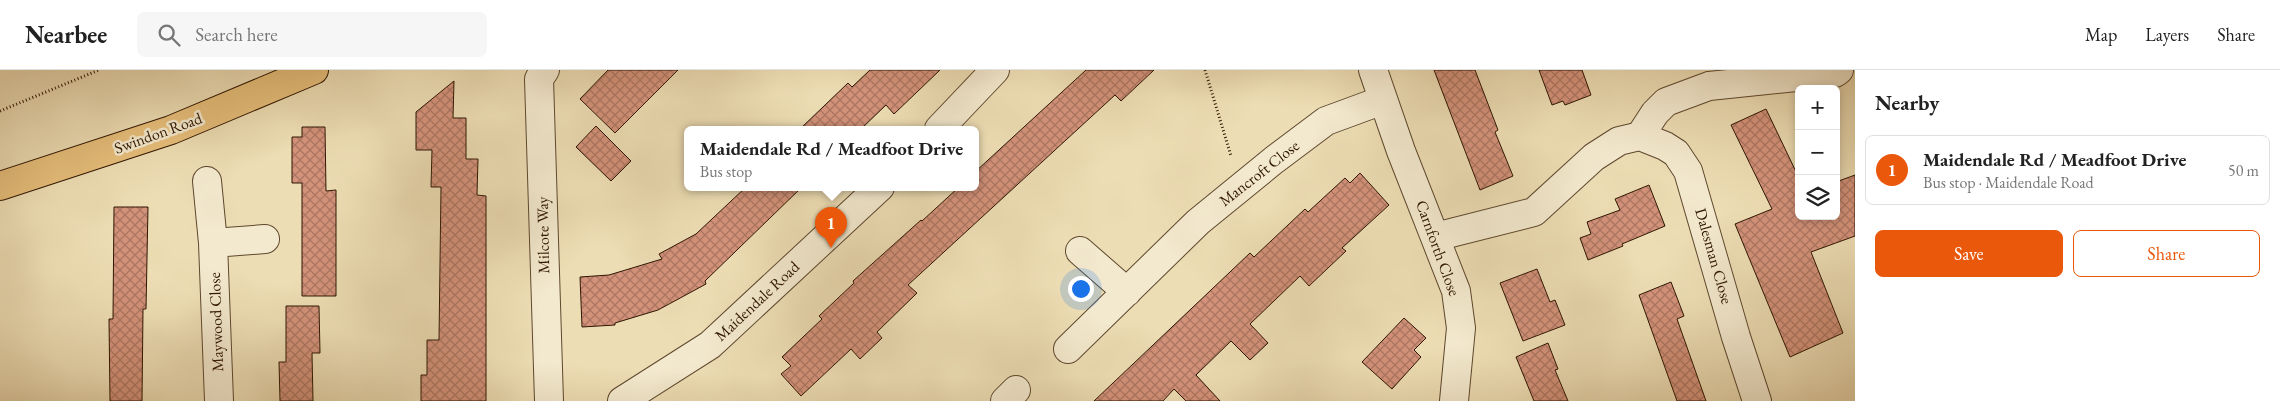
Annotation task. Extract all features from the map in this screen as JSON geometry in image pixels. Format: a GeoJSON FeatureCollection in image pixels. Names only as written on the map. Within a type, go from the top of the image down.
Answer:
{"type":"FeatureCollection","features":[{"type":"Feature","properties":{"kind":"main road","name":"Swindon Road"},"geometry":{"type":"LineString","coordinates":[[0,186],[171,130],[314,70]]}},
{"type":"Feature","properties":{"kind":"street","name":"Milcote Way"},"geometry":{"type":"LineString","coordinates":[[545,70],[539,79],[549,401]]}},
{"type":"Feature","properties":{"kind":"street"},"geometry":{"type":"LineString","coordinates":[[942,126],[995,70]]}},
{"type":"Feature","properties":{"kind":"street"},"geometry":{"type":"LineString","coordinates":[[1372,70],[1383,100]]}},
{"type":"Feature","properties":{"kind":"street"},"geometry":{"type":"LineString","coordinates":[[1436,237],[1534,212],[1594,157],[1619,141],[1640,136],[1655,112],[1666,102],[1708,86],[1835,73],[1840,70]]}},
{"type":"Feature","properties":{"kind":"street","name":"Mancroft Close"},"geometry":{"type":"LineString","coordinates":[[1068,349],[1198,222],[1240,188],[1326,121],[1383,100]]}},
{"type":"Feature","properties":{"kind":"street","name":"Carnforth Close"},"geometry":{"type":"LineString","coordinates":[[1383,100],[1456,291],[1462,328],[1454,401]]}},
{"type":"Feature","properties":{"kind":"street","name":"Dalesman Close"},"geometry":{"type":"LineString","coordinates":[[1640,136],[1676,153],[1688,171],[1736,337],[1758,401]]}},
{"type":"Feature","properties":{"kind":"street","name":"Maywood Close"},"geometry":{"type":"LineString","coordinates":[[207,181],[213,244],[219,401]]}},
{"type":"Feature","properties":{"kind":"street","name":"Maidendale Road"},"geometry":{"type":"LineString","coordinates":[[622,401],[710,345],[876,191]]}},
{"type":"Feature","properties":{"kind":"street"},"geometry":{"type":"LineString","coordinates":[[213,244],[265,239]]}},
{"type":"Feature","properties":{"kind":"street"},"geometry":{"type":"LineString","coordinates":[[1080,251],[1127,292]]}},
{"type":"Feature","properties":{"kind":"path"},"geometry":{"type":"LineString","coordinates":[[0,111],[99,70]]}},
{"type":"Feature","properties":{"kind":"path"},"geometry":{"type":"LineString","coordinates":[[1205,70],[1240,188]]}},
{"type":"Feature","properties":{"kind":"building"},"geometry":{"type":"Polygon","coordinates":[[[608,70],[678,70],[615,133],[580,99],[608,70]]]}},
{"type":"Feature","properties":{"kind":"building"},"geometry":{"type":"Polygon","coordinates":[[[870,70],[940,70],[894,114],[886,105],[864,126],[803,126],[848,83],[852,87],[870,70]]]}},
{"type":"Feature","properties":{"kind":"building"},"geometry":{"type":"Polygon","coordinates":[[[1086,70],[1154,70],[1121,101],[1115,95],[908,285],[917,293],[877,332],[882,338],[860,359],[851,349],[801,396],[781,374],[791,366],[782,357],[822,319],[819,316],[854,283],[853,281],[955,191],[979,191],[979,168],[1086,70]]]}},
{"type":"Feature","properties":{"kind":"building"},"geometry":{"type":"Polygon","coordinates":[[[1434,70],[1475,70],[1498,130],[1495,132],[1513,176],[1480,190],[1434,70]]]}},
{"type":"Feature","properties":{"kind":"building"},"geometry":{"type":"Polygon","coordinates":[[[1539,70],[1582,70],[1591,95],[1565,105],[1563,101],[1552,105],[1539,70]]]}},
{"type":"Feature","properties":{"kind":"building"},"geometry":{"type":"Polygon","coordinates":[[[454,81],[453,118],[466,118],[466,159],[478,159],[477,195],[486,196],[486,401],[421,401],[421,375],[427,375],[427,340],[439,340],[441,187],[431,187],[432,150],[416,150],[416,112],[454,81]]]}},
{"type":"Feature","properties":{"kind":"building"},"geometry":{"type":"Polygon","coordinates":[[[1766,109],[1795,170],[1795,220],[1840,220],[1840,181],[1855,175],[1855,236],[1811,252],[1843,333],[1790,357],[1735,224],[1772,209],[1731,125],[1766,109]]]}},
{"type":"Feature","properties":{"kind":"building"},"geometry":{"type":"Polygon","coordinates":[[[596,126],[631,161],[611,181],[576,147],[596,126]]]}},
{"type":"Feature","properties":{"kind":"building"},"geometry":{"type":"Polygon","coordinates":[[[302,127],[325,127],[326,191],[336,190],[336,296],[302,296],[302,183],[292,183],[292,137],[302,137],[302,127]]]}},
{"type":"Feature","properties":{"kind":"building"},"geometry":{"type":"Polygon","coordinates":[[[1360,173],[1389,205],[1342,248],[1346,251],[1309,286],[1300,276],[1250,324],[1268,343],[1250,360],[1231,341],[1196,375],[1220,401],[1186,401],[1174,389],[1163,401],[1094,401],[1250,253],[1254,257],[1305,209],[1308,212],[1345,178],[1350,183],[1360,173]]]}},
{"type":"Feature","properties":{"kind":"building"},"geometry":{"type":"Polygon","coordinates":[[[1649,185],[1665,226],[1588,260],[1580,238],[1591,234],[1587,222],[1620,210],[1615,199],[1649,185]]]}},
{"type":"Feature","properties":{"kind":"building"},"geometry":{"type":"Polygon","coordinates":[[[742,191],[798,191],[705,281],[706,284],[658,310],[615,323],[615,325],[582,327],[580,277],[609,275],[662,259],[659,254],[696,234],[742,191]]]}},
{"type":"Feature","properties":{"kind":"building"},"geometry":{"type":"Polygon","coordinates":[[[114,207],[148,207],[146,309],[143,309],[142,401],[110,401],[109,319],[113,319],[114,207]]]}},
{"type":"Feature","properties":{"kind":"building"},"geometry":{"type":"Polygon","coordinates":[[[1537,269],[1550,302],[1555,300],[1565,325],[1523,341],[1500,283],[1537,269]]]}},
{"type":"Feature","properties":{"kind":"building"},"geometry":{"type":"Polygon","coordinates":[[[1671,282],[1684,316],[1677,319],[1706,401],[1677,401],[1639,295],[1671,282]]]}},
{"type":"Feature","properties":{"kind":"building"},"geometry":{"type":"Polygon","coordinates":[[[286,306],[319,306],[320,353],[312,353],[313,401],[280,401],[279,362],[286,362],[286,306]]]}},
{"type":"Feature","properties":{"kind":"building"},"geometry":{"type":"Polygon","coordinates":[[[1404,318],[1426,338],[1414,350],[1421,357],[1392,389],[1362,362],[1404,318]]]}},
{"type":"Feature","properties":{"kind":"building"},"geometry":{"type":"Polygon","coordinates":[[[1548,343],[1558,369],[1555,370],[1568,401],[1534,401],[1516,357],[1548,343]]]}},
{"type":"Feature","properties":{"kind":"place","name":"Maidendale Rd / Meadfoot Drive"},"geometry":{"type":"Point","coordinates":[831,248]}}]}
